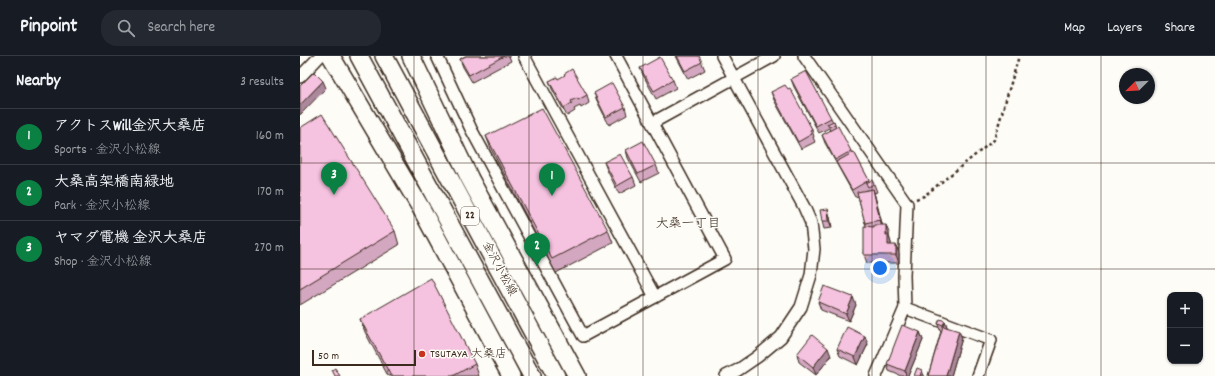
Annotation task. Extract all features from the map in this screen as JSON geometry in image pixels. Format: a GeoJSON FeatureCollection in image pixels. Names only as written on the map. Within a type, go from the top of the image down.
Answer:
{"type":"FeatureCollection","features":[{"type":"Feature","properties":{"kind":"main road"},"geometry":{"type":"LineString","coordinates":[[330,56],[422,210]]}},
{"type":"Feature","properties":{"kind":"main road"},"geometry":{"type":"LineString","coordinates":[[342,56],[443,250],[511,376]]}},
{"type":"Feature","properties":{"kind":"main road","name":"金沢小松線"},"geometry":{"type":"LineString","coordinates":[[359,56],[532,376]]}},
{"type":"Feature","properties":{"kind":"main road","name":"金沢小松線"},"geometry":{"type":"LineString","coordinates":[[384,56],[556,376]]}},
{"type":"Feature","properties":{"kind":"main road","name":"22"},"geometry":{"type":"LineString","coordinates":[[402,56],[577,376]]}},
{"type":"Feature","properties":{"kind":"main road","name":"22"},"geometry":{"type":"LineString","coordinates":[[411,56],[470,180]]}},
{"type":"Feature","properties":{"kind":"street"},"geometry":{"type":"LineString","coordinates":[[300,77],[320,56]]}},
{"type":"Feature","properties":{"kind":"street"},"geometry":{"type":"LineString","coordinates":[[524,56],[655,297]]}},
{"type":"Feature","properties":{"kind":"street"},"geometry":{"type":"LineString","coordinates":[[442,59],[470,129],[582,336],[725,259],[616,56]]}},
{"type":"Feature","properties":{"kind":"street"},"geometry":{"type":"LineString","coordinates":[[722,56],[804,207],[811,223],[814,249],[811,275],[801,307],[781,337],[757,357],[726,376]]}},
{"type":"Feature","properties":{"kind":"street"},"geometry":{"type":"LineString","coordinates":[[652,123],[774,56]]}},
{"type":"Feature","properties":{"kind":"street"},"geometry":{"type":"LineString","coordinates":[[804,56],[907,204],[904,276],[905,308],[876,376]]}},
{"type":"Feature","properties":{"kind":"street"},"geometry":{"type":"LineString","coordinates":[[905,308],[991,340],[978,376]]}},
{"type":"Feature","properties":{"kind":"path"},"geometry":{"type":"LineString","coordinates":[[907,204],[924,196],[994,140],[1019,56]]}},
{"type":"Feature","properties":{"kind":"building"},"geometry":{"type":"Polygon","coordinates":[[[466,56],[504,56],[469,75],[460,59],[466,56]]]}},
{"type":"Feature","properties":{"kind":"building"},"geometry":{"type":"Polygon","coordinates":[[[677,56],[699,56],[702,62],[685,71],[677,56]]]}},
{"type":"Feature","properties":{"kind":"building"},"geometry":{"type":"Polygon","coordinates":[[[660,57],[673,80],[654,91],[640,68],[660,57]]]}},
{"type":"Feature","properties":{"kind":"building"},"geometry":{"type":"Polygon","coordinates":[[[572,69],[587,95],[578,100],[577,98],[571,101],[572,103],[564,108],[549,81],[557,77],[558,79],[572,69]]]}},
{"type":"Feature","properties":{"kind":"building"},"geometry":{"type":"Polygon","coordinates":[[[806,71],[831,118],[816,126],[791,79],[806,71]]]}},
{"type":"Feature","properties":{"kind":"building"},"geometry":{"type":"Polygon","coordinates":[[[314,72],[323,81],[300,105],[300,86],[314,72]]]}},
{"type":"Feature","properties":{"kind":"building"},"geometry":{"type":"Polygon","coordinates":[[[612,83],[625,107],[606,117],[594,93],[612,83]]]}},
{"type":"Feature","properties":{"kind":"building"},"geometry":{"type":"Polygon","coordinates":[[[785,85],[788,89],[790,88],[812,129],[810,130],[812,134],[798,142],[771,92],[785,85]]]}},
{"type":"Feature","properties":{"kind":"building"},"geometry":{"type":"Polygon","coordinates":[[[542,108],[608,230],[552,259],[486,136],[542,108]]]}},
{"type":"Feature","properties":{"kind":"building"},"geometry":{"type":"Polygon","coordinates":[[[322,114],[395,231],[300,289],[300,128],[322,114]]]}},
{"type":"Feature","properties":{"kind":"building"},"geometry":{"type":"Polygon","coordinates":[[[834,121],[835,124],[829,127],[827,124],[834,121]]]}},
{"type":"Feature","properties":{"kind":"building"},"geometry":{"type":"Polygon","coordinates":[[[838,126],[851,151],[835,160],[822,135],[838,126]]]}},
{"type":"Feature","properties":{"kind":"building"},"geometry":{"type":"Polygon","coordinates":[[[643,141],[656,165],[638,174],[626,150],[643,141]]]}},
{"type":"Feature","properties":{"kind":"building"},"geometry":{"type":"Polygon","coordinates":[[[854,152],[869,180],[852,190],[836,162],[854,152]]]}},
{"type":"Feature","properties":{"kind":"building"},"geometry":{"type":"Polygon","coordinates":[[[620,154],[633,177],[617,186],[604,162],[620,154]]]}},
{"type":"Feature","properties":{"kind":"building"},"geometry":{"type":"Polygon","coordinates":[[[872,180],[874,184],[868,187],[866,183],[872,180]]]}},
{"type":"Feature","properties":{"kind":"building"},"geometry":{"type":"Polygon","coordinates":[[[873,189],[880,220],[865,223],[857,192],[873,189]]]}},
{"type":"Feature","properties":{"kind":"building"},"geometry":{"type":"Polygon","coordinates":[[[828,209],[829,221],[822,221],[820,210],[828,209]]]}},
{"type":"Feature","properties":{"kind":"building"},"geometry":{"type":"Polygon","coordinates":[[[874,225],[886,225],[888,245],[896,245],[896,255],[864,255],[864,226],[874,227],[874,225]]]}},
{"type":"Feature","properties":{"kind":"building","name":"TSUTAYA 大桑店"},"geometry":{"type":"Polygon","coordinates":[[[431,278],[475,364],[453,376],[391,376],[360,319],[431,278]]]}},
{"type":"Feature","properties":{"kind":"building"},"geometry":{"type":"Polygon","coordinates":[[[824,286],[853,297],[846,314],[818,302],[824,286]]]}},
{"type":"Feature","properties":{"kind":"building"},"geometry":{"type":"Polygon","coordinates":[[[940,319],[945,321],[943,325],[938,323],[940,319]]]}},
{"type":"Feature","properties":{"kind":"building"},"geometry":{"type":"Polygon","coordinates":[[[902,325],[920,332],[905,371],[887,364],[902,325]]]}},
{"type":"Feature","properties":{"kind":"building"},"geometry":{"type":"Polygon","coordinates":[[[943,326],[959,331],[946,376],[928,376],[943,326]]]}},
{"type":"Feature","properties":{"kind":"building"},"geometry":{"type":"Polygon","coordinates":[[[847,327],[865,336],[855,357],[837,349],[847,327]]]}},
{"type":"Feature","properties":{"kind":"building"},"geometry":{"type":"Polygon","coordinates":[[[812,335],[828,348],[813,367],[797,354],[812,335]]]}},
{"type":"Feature","properties":{"kind":"building"},"geometry":{"type":"Polygon","coordinates":[[[335,368],[340,376],[335,376],[332,370],[335,368]]]}},
{"type":"Feature","properties":{"kind":"building"},"geometry":{"type":"Polygon","coordinates":[[[917,368],[922,370],[920,376],[914,376],[917,368]]]}},
{"type":"Feature","properties":{"kind":"place","name":"ヤマダ電機 金沢大桑店"},"geometry":{"type":"Point","coordinates":[334,195]}},
{"type":"Feature","properties":{"kind":"place","name":"アクトスWill金沢大桑店"},"geometry":{"type":"Point","coordinates":[552,196]}},
{"type":"Feature","properties":{"kind":"place","name":"大桑高架橋南緑地"},"geometry":{"type":"Point","coordinates":[537,266]}},
{"type":"Feature","properties":{"kind":"place","name":"TSUTAYA 大桑店"},"geometry":{"type":"Point","coordinates":[422,354]}},
{"type":"Feature","properties":{"kind":"district","name":"大桑一丁目"},"geometry":{"type":"Point","coordinates":[688,224]}}]}
